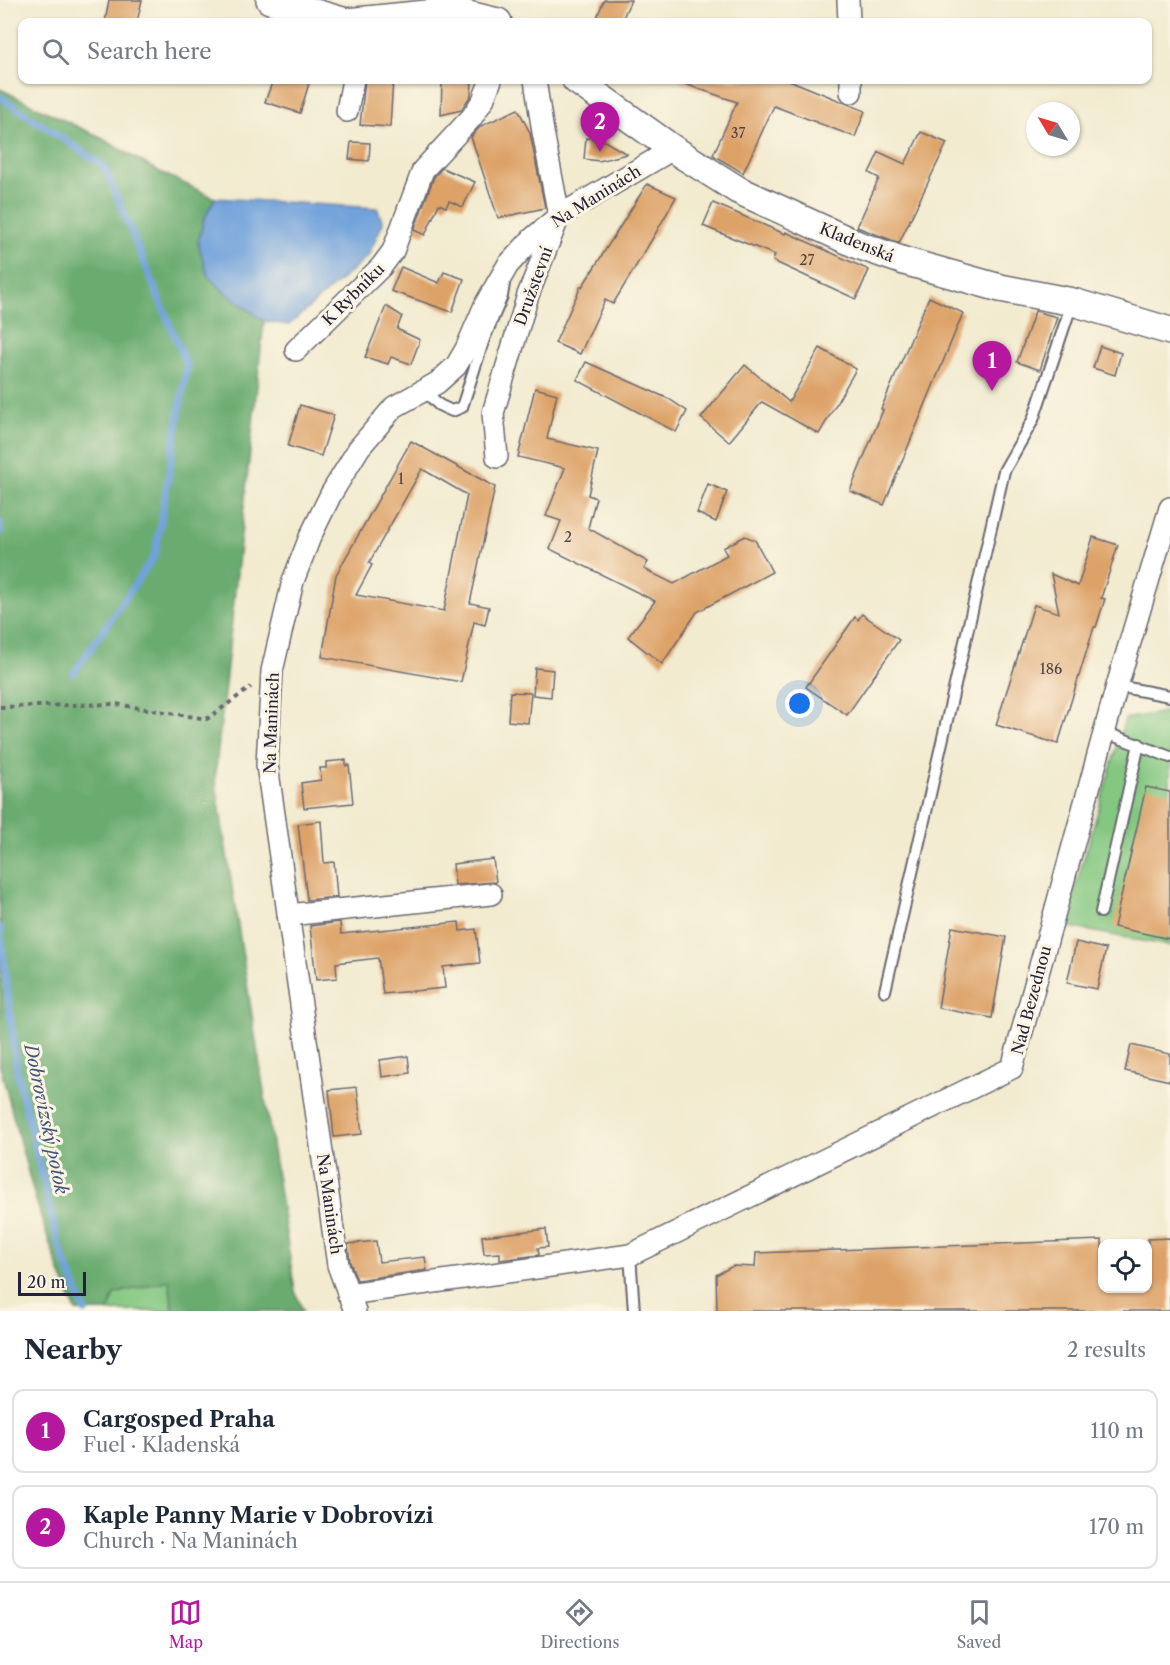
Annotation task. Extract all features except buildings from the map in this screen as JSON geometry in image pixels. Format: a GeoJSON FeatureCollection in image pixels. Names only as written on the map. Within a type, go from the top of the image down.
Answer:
{"type":"FeatureCollection","features":[{"type":"Feature","properties":{"kind":"street"},"geometry":{"type":"LineString","coordinates":[[270,0],[332,18]]}},
{"type":"Feature","properties":{"kind":"street"},"geometry":{"type":"LineString","coordinates":[[848,0],[849,18]]}},
{"type":"Feature","properties":{"kind":"street"},"geometry":{"type":"LineString","coordinates":[[428,18],[465,14],[495,16]]}},
{"type":"Feature","properties":{"kind":"street"},"geometry":{"type":"LineString","coordinates":[[348,111],[352,84]]}},
{"type":"Feature","properties":{"kind":"street","name":"K Rybníku"},"geometry":{"type":"LineString","coordinates":[[296,350],[381,267],[393,251],[423,170],[472,117],[483,100],[489,84]]}},
{"type":"Feature","properties":{"kind":"street"},"geometry":{"type":"LineString","coordinates":[[537,84],[559,216]]}},
{"type":"Feature","properties":{"kind":"street","name":"Kladenská"},"geometry":{"type":"LineString","coordinates":[[582,84],[738,190],[858,245],[904,261],[999,288],[1073,302],[1170,332]]}},
{"type":"Feature","properties":{"kind":"street","name":"Na Maninách"},"geometry":{"type":"LineString","coordinates":[[579,1263],[351,1302],[338,1265],[267,765],[272,671],[293,581],[310,537],[359,448],[394,407],[437,383],[456,366],[486,303],[508,265],[532,239],[559,216],[673,148]]}},
{"type":"Feature","properties":{"kind":"street","name":"Družstevní"},"geometry":{"type":"LineString","coordinates":[[497,457],[493,413],[528,296],[559,216]]}},
{"type":"Feature","properties":{"kind":"street","name":"Nad Bezednou"},"geometry":{"type":"LineString","coordinates":[[579,1263],[630,1255],[1012,1068],[1104,732],[1170,508]]}},
{"type":"Feature","properties":{"kind":"street"},"geometry":{"type":"LineString","coordinates":[[288,915],[491,894]]}},
{"type":"Feature","properties":{"kind":"lane"},"geometry":{"type":"LineString","coordinates":[[424,390],[439,405],[452,411],[462,407],[484,339],[502,296],[508,265]]}},
{"type":"Feature","properties":{"kind":"lane"},"geometry":{"type":"LineString","coordinates":[[885,991],[1004,471],[1033,420],[1073,302]]}},
{"type":"Feature","properties":{"kind":"lane"},"geometry":{"type":"LineString","coordinates":[[1117,686],[1170,696]]}},
{"type":"Feature","properties":{"kind":"lane"},"geometry":{"type":"LineString","coordinates":[[1104,732],[1170,757]]}},
{"type":"Feature","properties":{"kind":"lane"},"geometry":{"type":"LineString","coordinates":[[1101,912],[1138,744]]}},
{"type":"Feature","properties":{"kind":"lane"},"geometry":{"type":"LineString","coordinates":[[630,1255],[634,1311]]}},
{"type":"Feature","properties":{"kind":"path"},"geometry":{"type":"LineString","coordinates":[[0,707],[115,704],[207,719],[272,671]]}},
{"type":"Feature","properties":{"kind":"green space"},"geometry":{"type":"Polygon","coordinates":[[[0,89],[101,138],[156,170],[215,198],[204,219],[225,292],[264,321],[215,778],[295,1291],[303,1311],[173,1311],[169,1280],[114,1294],[109,1311],[76,1311],[42,1221],[0,1066],[0,89]]]}},
{"type":"Feature","properties":{"kind":"green space"},"geometry":{"type":"Polygon","coordinates":[[[1164,712],[1170,714],[1170,946],[1064,926],[1125,719],[1164,712]]]}},
{"type":"Feature","properties":{"kind":"green space"},"geometry":{"type":"Polygon","coordinates":[[[169,1280],[173,1311],[109,1311],[114,1294],[169,1280]]]}},
{"type":"Feature","properties":{"kind":"water"},"geometry":{"type":"Polygon","coordinates":[[[215,198],[377,208],[383,223],[368,256],[289,325],[264,321],[225,292],[208,276],[198,243],[204,219],[215,198]]]}},
{"type":"Feature","properties":{"kind":"waterway"},"geometry":{"type":"LineString","coordinates":[[0,97],[104,166],[187,366],[155,555],[73,674]]}},
{"type":"Feature","properties":{"kind":"waterway","name":"Dobrovízský potok"},"geometry":{"type":"LineString","coordinates":[[0,523],[0,532]]}},
{"type":"Feature","properties":{"kind":"waterway","name":"Dobrovízský potok"},"geometry":{"type":"LineString","coordinates":[[0,928],[17,1073],[59,1246],[85,1311]]}},
{"type":"Feature","properties":{"kind":"place","name":"Kaple Panny Marie v Dobrovízi"},"geometry":{"type":"Point","coordinates":[600,152]}},
{"type":"Feature","properties":{"kind":"place","name":"Cargosped Praha"},"geometry":{"type":"Point","coordinates":[992,391]}}]}
